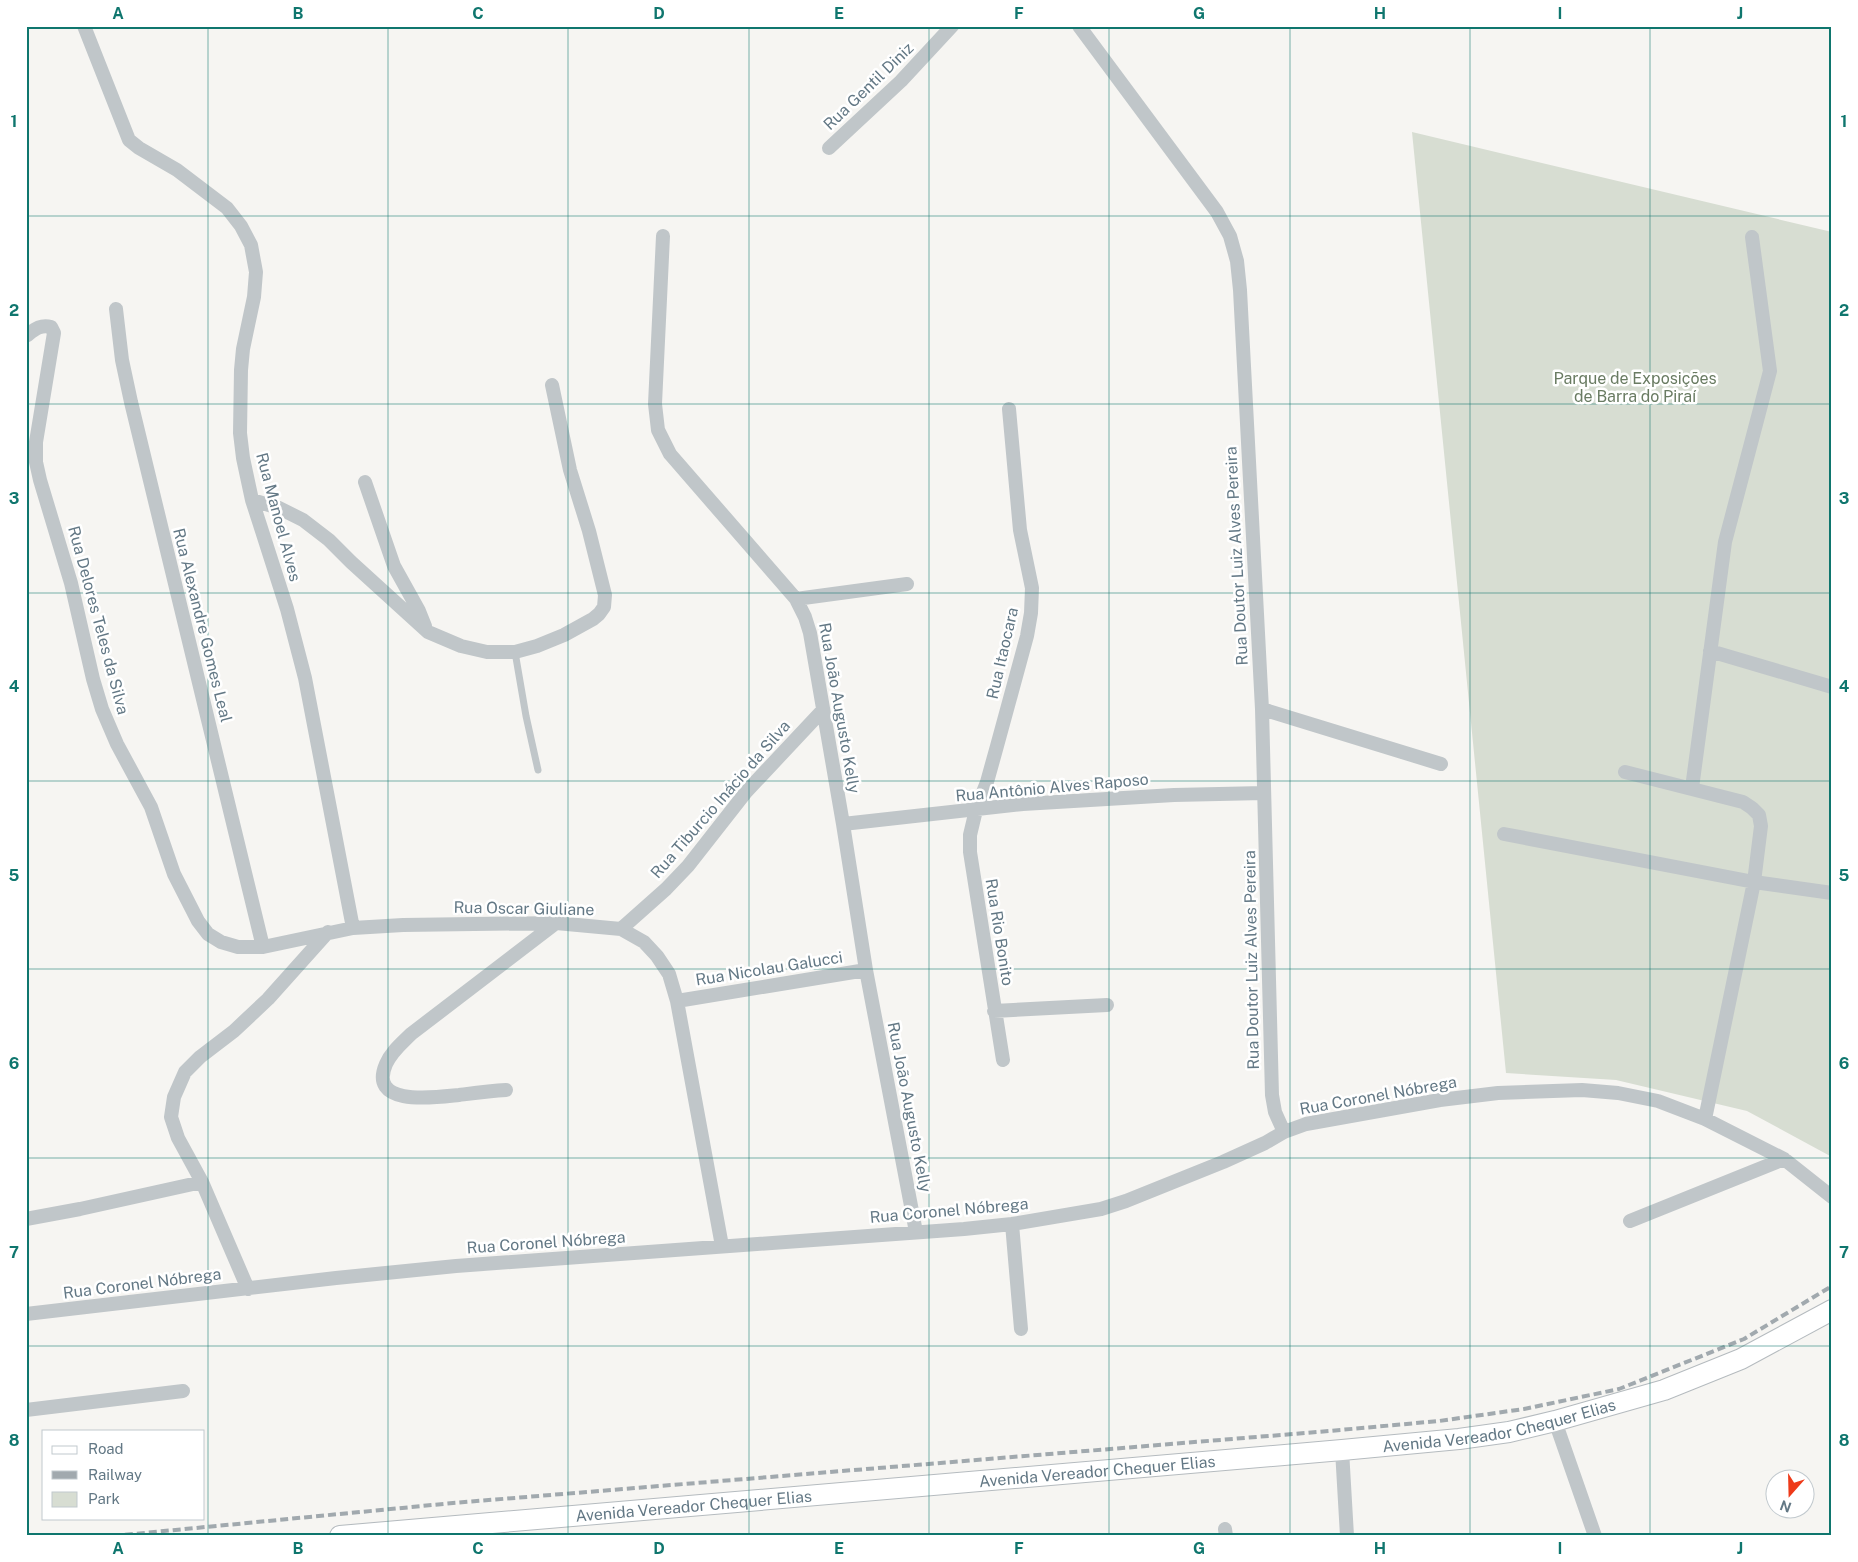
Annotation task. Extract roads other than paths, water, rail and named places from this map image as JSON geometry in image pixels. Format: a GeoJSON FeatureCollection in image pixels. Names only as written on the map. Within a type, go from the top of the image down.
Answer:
{"type":"FeatureCollection","features":[{"type":"Feature","properties":{"kind":"main road","name":"Avenida Vereador Chequer Elias"},"geometry":{"type":"LineString","coordinates":[[340,1536],[1342,1450],[1459,1439],[1509,1432],[1555,1421],[1672,1386],[1741,1359],[1832,1310]]}},
{"type":"Feature","properties":{"kind":"street","name":"Rua Manoel Alves"},"geometry":{"type":"LineString","coordinates":[[84,26],[129,140],[177,170],[226,208],[241,226],[251,245],[256,272],[254,297],[243,349],[240,394],[240,433],[243,458],[252,500],[305,678],[353,928]]}},
{"type":"Feature","properties":{"kind":"street","name":"Rua Gentil Diniz"},"geometry":{"type":"LineString","coordinates":[[829,148],[901,81],[952,26]]}},
{"type":"Feature","properties":{"kind":"street","name":"Rua Doutor Luiz Alves Pereira"},"geometry":{"type":"LineString","coordinates":[[1079,26],[1217,212],[1230,236],[1237,262],[1262,709],[1272,1095],[1275,1112],[1284,1132]]}},
{"type":"Feature","properties":{"kind":"street","name":"Rua João Augusto Kelly"},"geometry":{"type":"LineString","coordinates":[[662,236],[655,404],[658,430],[670,454],[796,599],[805,617],[810,633],[866,970],[916,1232]]}},
{"type":"Feature","properties":{"kind":"street"},"geometry":{"type":"LineString","coordinates":[[1692,788],[1725,542],[1770,370],[1752,237]]}},
{"type":"Feature","properties":{"kind":"street","name":"Rua Alexandre Gomes Leal"},"geometry":{"type":"LineString","coordinates":[[116,310],[122,360],[131,402],[264,947]]}},
{"type":"Feature","properties":{"kind":"street","name":"Rua Delores Teles da Silva"},"geometry":{"type":"LineString","coordinates":[[26,336],[38,327],[45,325],[51,327],[54,333],[36,442],[36,462],[71,583],[93,679],[102,708],[117,744],[151,808],[174,874],[198,921],[208,934],[221,942],[238,947],[264,947]]}},
{"type":"Feature","properties":{"kind":"street"},"geometry":{"type":"LineString","coordinates":[[252,500],[278,508],[303,520],[322,535],[428,632],[461,646],[487,652],[515,652],[537,646],[564,635],[593,619],[604,607],[605,595],[570,470],[552,385]]}},
{"type":"Feature","properties":{"kind":"street","name":"Rua Itaocara"},"geometry":{"type":"LineString","coordinates":[[976,810],[987,782],[1027,636],[1031,613],[1032,588],[1020,530],[1009,409]]}},
{"type":"Feature","properties":{"kind":"street"},"geometry":{"type":"LineString","coordinates":[[365,482],[394,566],[419,611],[428,632]]}},
{"type":"Feature","properties":{"kind":"street"},"geometry":{"type":"LineString","coordinates":[[796,599],[907,584]]}},
{"type":"Feature","properties":{"kind":"street"},"geometry":{"type":"LineString","coordinates":[[1710,652],[1832,687]]}},
{"type":"Feature","properties":{"kind":"street"},"geometry":{"type":"LineString","coordinates":[[1262,709],[1441,764]]}},
{"type":"Feature","properties":{"kind":"street","name":"Rua Tiburcio Inácio da Silva"},"geometry":{"type":"LineString","coordinates":[[621,929],[666,889],[688,866],[746,792],[822,711]]}},
{"type":"Feature","properties":{"kind":"street"},"geometry":{"type":"LineString","coordinates":[[1625,772],[1743,802],[1759,815],[1761,826],[1754,882],[1705,1119]]}},
{"type":"Feature","properties":{"kind":"street","name":"Rua Antônio Alves Raposo"},"geometry":{"type":"LineString","coordinates":[[843,824],[1023,804],[1174,795],[1264,793]]}},
{"type":"Feature","properties":{"kind":"street","name":"Rua Rio Bonito"},"geometry":{"type":"LineString","coordinates":[[976,810],[970,835],[970,852],[1003,1060]]}},
{"type":"Feature","properties":{"kind":"street"},"geometry":{"type":"LineString","coordinates":[[1504,834],[1754,882],[1832,893]]}},
{"type":"Feature","properties":{"kind":"street"},"geometry":{"type":"LineString","coordinates":[[506,1090],[426,1098],[407,1098],[394,1094],[386,1086],[383,1075],[386,1063],[411,1034],[556,923]]}},
{"type":"Feature","properties":{"kind":"street","name":"Rua Oscar Giuliane"},"geometry":{"type":"LineString","coordinates":[[264,947],[353,928],[403,925],[556,923],[621,929],[644,942],[657,956],[669,974],[677,1001],[722,1246]]}},
{"type":"Feature","properties":{"kind":"street"},"geometry":{"type":"LineString","coordinates":[[248,1289],[202,1182],[178,1138],[171,1117],[174,1097],[185,1072],[200,1057],[234,1031],[268,999],[328,932]]}},
{"type":"Feature","properties":{"kind":"street","name":"Rua Nicolau Galucci"},"geometry":{"type":"LineString","coordinates":[[677,1001],[866,970]]}},
{"type":"Feature","properties":{"kind":"street"},"geometry":{"type":"LineString","coordinates":[[994,1011],[1107,1005]]}},
{"type":"Feature","properties":{"kind":"street","name":"Rua Coronel Nóbrega"},"geometry":{"type":"LineString","coordinates":[[26,1314],[456,1266],[1012,1224],[1101,1209],[1126,1201],[1223,1162],[1284,1132],[1306,1124],[1440,1100],[1498,1093],[1582,1090],[1618,1093],[1658,1101],[1705,1119],[1784,1159],[1832,1196]]}},
{"type":"Feature","properties":{"kind":"street"},"geometry":{"type":"LineString","coordinates":[[1630,1221],[1784,1159]]}},
{"type":"Feature","properties":{"kind":"street"},"geometry":{"type":"LineString","coordinates":[[26,1219],[202,1182]]}},
{"type":"Feature","properties":{"kind":"street"},"geometry":{"type":"LineString","coordinates":[[1012,1224],[1021,1329]]}},
{"type":"Feature","properties":{"kind":"street"},"geometry":{"type":"LineString","coordinates":[[26,1410],[183,1391]]}},
{"type":"Feature","properties":{"kind":"street"},"geometry":{"type":"LineString","coordinates":[[1555,1421],[1595,1536]]}},
{"type":"Feature","properties":{"kind":"street"},"geometry":{"type":"LineString","coordinates":[[1342,1450],[1347,1536]]}},
{"type":"Feature","properties":{"kind":"lane"},"geometry":{"type":"LineString","coordinates":[[515,652],[538,770]]}},
{"type":"Feature","properties":{"kind":"railway"},"geometry":{"type":"LineString","coordinates":[[113,1536],[453,1503],[1329,1431],[1439,1421],[1524,1409],[1619,1389],[1744,1339],[1832,1286]]}},
{"type":"Feature","properties":{"kind":"park label","name":"Parque de Exposições de Barra do Piraí"},"geometry":{"type":"Point","coordinates":[1635,387]}}]}
